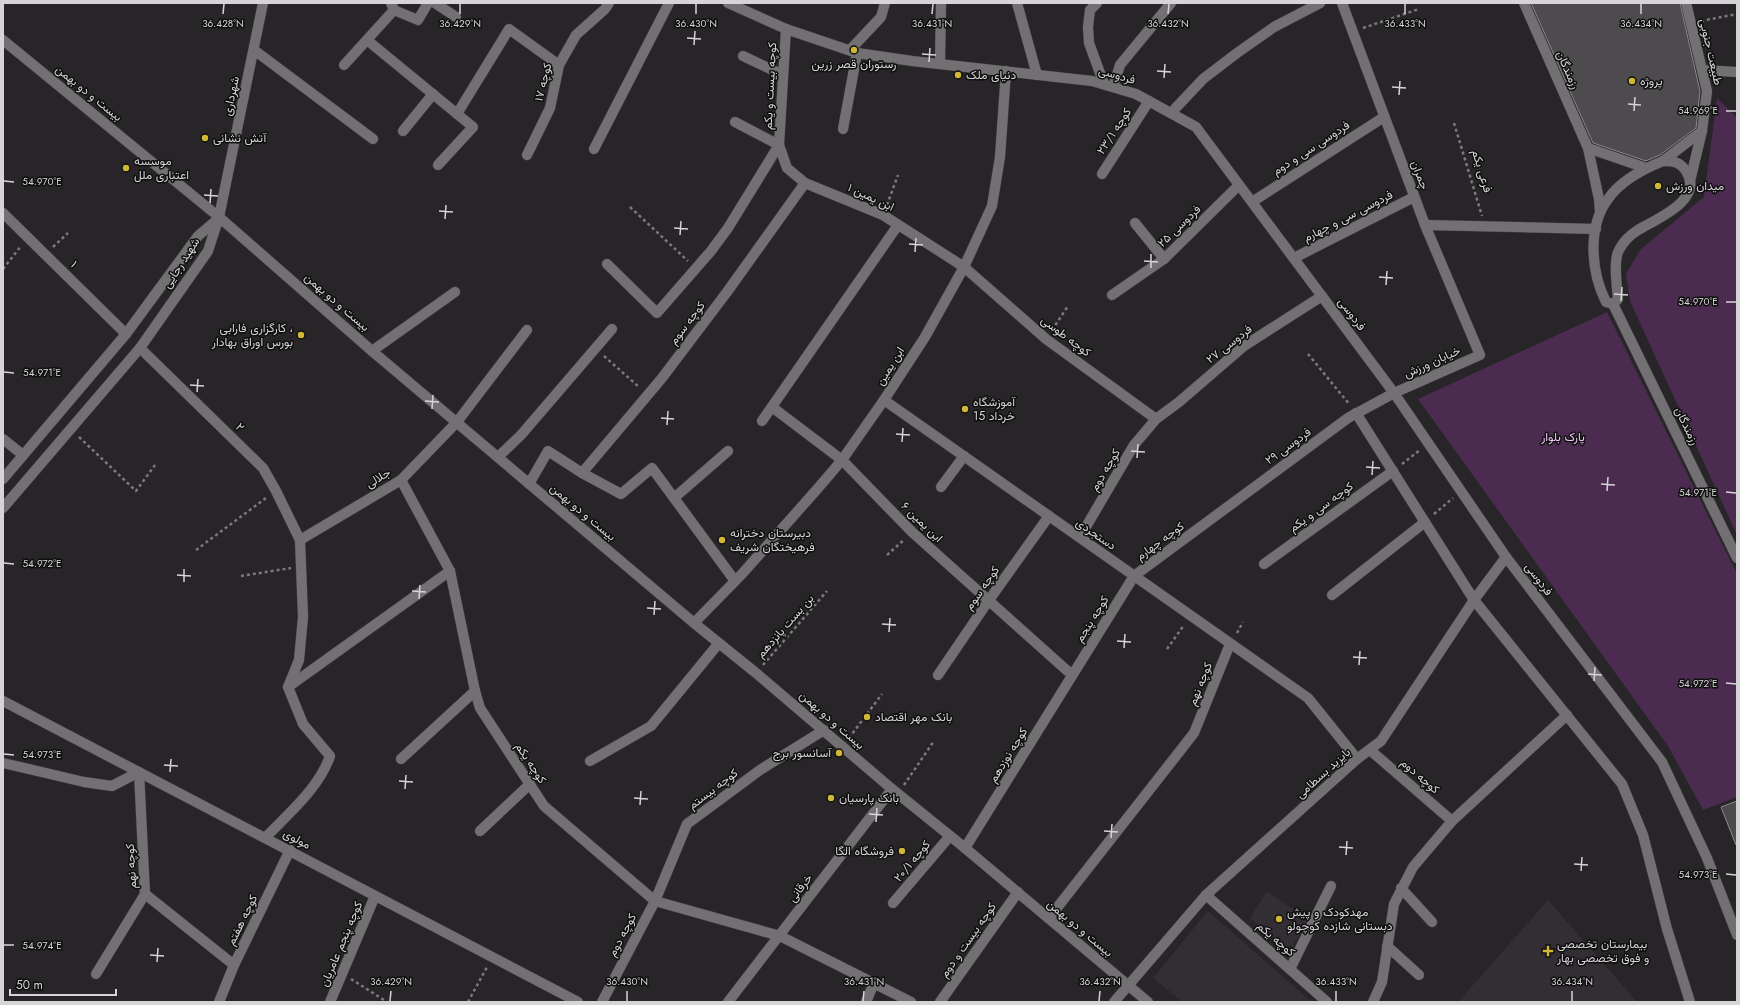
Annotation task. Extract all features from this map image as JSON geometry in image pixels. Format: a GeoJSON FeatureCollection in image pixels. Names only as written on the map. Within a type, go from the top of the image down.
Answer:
{"type":"FeatureCollection","features":[{"type":"Feature","properties":{"kind":"street","name":"شهرداری"},"geometry":{"type":"LineString","coordinates":[[219,217],[263,3]]}},
{"type":"Feature","properties":{"kind":"street"},"geometry":{"type":"LineString","coordinates":[[344,65],[367,40],[392,7],[418,20],[428,3]]}},
{"type":"Feature","properties":{"kind":"street"},"geometry":{"type":"LineString","coordinates":[[435,3],[456,17]]}},
{"type":"Feature","properties":{"kind":"street","name":"۱۷ کوچه"},"geometry":{"type":"LineString","coordinates":[[527,155],[550,108],[559,65],[576,35],[605,9],[609,3]]}},
{"type":"Feature","properties":{"kind":"street"},"geometry":{"type":"LineString","coordinates":[[594,149],[669,3]]}},
{"type":"Feature","properties":{"kind":"street","name":"فردوسی"},"geometry":{"type":"LineString","coordinates":[[728,3],[786,29],[854,52],[940,64],[1092,81],[1136,94],[1196,127],[1394,393],[1506,557],[1662,762],[1708,858],[1737,935]]}},
{"type":"Feature","properties":{"kind":"street"},"geometry":{"type":"LineString","coordinates":[[842,129],[854,52],[881,16],[885,3]]}},
{"type":"Feature","properties":{"kind":"street"},"geometry":{"type":"LineString","coordinates":[[940,64],[941,3]]}},
{"type":"Feature","properties":{"kind":"street"},"geometry":{"type":"LineString","coordinates":[[1017,3],[1037,75]]}},
{"type":"Feature","properties":{"kind":"street"},"geometry":{"type":"LineString","coordinates":[[1097,3],[1090,10],[1088,27],[1089,43],[1109,86]]}},
{"type":"Feature","properties":{"kind":"street"},"geometry":{"type":"LineString","coordinates":[[1109,86],[1120,65],[1171,3]]}},
{"type":"Feature","properties":{"kind":"street"},"geometry":{"type":"LineString","coordinates":[[1172,113],[1203,79],[1237,53],[1274,27],[1320,3]]}},
{"type":"Feature","properties":{"kind":"street","name":"چمران"},"geometry":{"type":"LineString","coordinates":[[1342,3],[1414,197],[1480,355]]}},
{"type":"Feature","properties":{"kind":"street","name":"رزمندگان"},"geometry":{"type":"LineString","coordinates":[[1524,3],[1588,148],[1599,199],[1600,215]]}},
{"type":"Feature","properties":{"kind":"street","name":"طبیعت جنوبی"},"geometry":{"type":"LineString","coordinates":[[1686,3],[1708,91],[1702,131],[1690,181]]}},
{"type":"Feature","properties":{"kind":"street"},"geometry":{"type":"LineString","coordinates":[[457,114],[509,28],[559,65]]}},
{"type":"Feature","properties":{"kind":"street","name":"کوچه بیست و یکم"},"geometry":{"type":"LineString","coordinates":[[780,145],[786,29]]}},
{"type":"Feature","properties":{"kind":"street","name":"بیست و دو بهمن"},"geometry":{"type":"LineString","coordinates":[[3,40],[219,217],[372,351],[529,484],[1148,1002]]}},
{"type":"Feature","properties":{"kind":"street"},"geometry":{"type":"LineString","coordinates":[[367,40],[473,127],[438,165]]}},
{"type":"Feature","properties":{"kind":"street"},"geometry":{"type":"LineString","coordinates":[[254,50],[373,139]]}},
{"type":"Feature","properties":{"kind":"street"},"geometry":{"type":"LineString","coordinates":[[743,56],[783,75]]}},
{"type":"Feature","properties":{"kind":"street"},"geometry":{"type":"LineString","coordinates":[[1702,70],[1737,72]]}},
{"type":"Feature","properties":{"kind":"street","name":"ابن یمین"},"geometry":{"type":"LineString","coordinates":[[694,623],[735,581],[842,460],[884,400],[925,336],[964,267],[992,206],[1000,157],[1006,71]]}},
{"type":"Feature","properties":{"kind":"street"},"geometry":{"type":"LineString","coordinates":[[403,131],[433,94]]}},
{"type":"Feature","properties":{"kind":"street","name":"کوچه ۲۳/۱"},"geometry":{"type":"LineString","coordinates":[[1102,174],[1149,101]]}},
{"type":"Feature","properties":{"kind":"street","name":"فردوسی سی و دوم"},"geometry":{"type":"LineString","coordinates":[[1252,202],[1384,117]]}},
{"type":"Feature","properties":{"kind":"street"},"geometry":{"type":"LineString","coordinates":[[607,264],[657,313],[728,228],[780,145],[735,122]]}},
{"type":"Feature","properties":{"kind":"street"},"geometry":{"type":"LineString","coordinates":[[1663,161],[1674,161],[1682,165],[1689,175],[1689,191],[1681,202],[1670,212],[1637,231],[1624,242],[1617,252],[1616,271],[1618,299],[1613,304],[1606,302],[1602,294],[1595,266],[1596,229],[1607,199],[1626,180],[1646,168],[1663,161],[1702,131]]}},
{"type":"Feature","properties":{"kind":"street","name":"ابن یمین ۱"},"geometry":{"type":"LineString","coordinates":[[780,145],[787,168],[805,183],[884,215],[964,267]]}},
{"type":"Feature","properties":{"kind":"street"},"geometry":{"type":"LineString","coordinates":[[1588,148],[1646,168]]}},
{"type":"Feature","properties":{"kind":"street","name":"کوچه سوم"},"geometry":{"type":"LineString","coordinates":[[582,473],[648,396],[727,292],[805,183]]}},
{"type":"Feature","properties":{"kind":"street","name":"فردوسی ۲۵"},"geometry":{"type":"LineString","coordinates":[[1112,295],[1164,259],[1239,185]]}},
{"type":"Feature","properties":{"kind":"street","name":"فردوسی سی و چهارم"},"geometry":{"type":"LineString","coordinates":[[1294,258],[1414,197]]}},
{"type":"Feature","properties":{"kind":"street","name":"۱"},"geometry":{"type":"LineString","coordinates":[[3,214],[126,334]]}},
{"type":"Feature","properties":{"kind":"street","name":"شهید رجایی"},"geometry":{"type":"LineString","coordinates":[[3,479],[126,334],[198,236],[219,217]]}},
{"type":"Feature","properties":{"kind":"street","name":"شهید رجایی"},"geometry":{"type":"LineString","coordinates":[[3,508],[140,348],[208,251],[219,217]]}},
{"type":"Feature","properties":{"kind":"street"},"geometry":{"type":"LineString","coordinates":[[1135,223],[1164,259]]}},
{"type":"Feature","properties":{"kind":"street"},"geometry":{"type":"LineString","coordinates":[[762,421],[898,225]]}},
{"type":"Feature","properties":{"kind":"street"},"geometry":{"type":"LineString","coordinates":[[1425,225],[1596,229]]}},
{"type":"Feature","properties":{"kind":"street","name":"کوچه طوسی"},"geometry":{"type":"LineString","coordinates":[[964,267],[1046,339],[1156,419]]}},
{"type":"Feature","properties":{"kind":"street"},"geometry":{"type":"LineString","coordinates":[[372,351],[456,292]]}},
{"type":"Feature","properties":{"kind":"street","name":"فردوسی ۲۷"},"geometry":{"type":"LineString","coordinates":[[1156,419],[1179,402],[1244,346],[1322,296]]}},
{"type":"Feature","properties":{"kind":"street","name":"رزمندگان"},"geometry":{"type":"LineString","coordinates":[[1613,304],[1737,558]]}},
{"type":"Feature","properties":{"kind":"street"},"geometry":{"type":"LineString","coordinates":[[498,457],[521,434],[612,329]]}},
{"type":"Feature","properties":{"kind":"street","name":"جلالی"},"geometry":{"type":"LineString","coordinates":[[300,540],[401,480],[457,422],[527,330]]}},
{"type":"Feature","properties":{"kind":"street","name":"۲"},"geometry":{"type":"LineString","coordinates":[[140,348],[263,468],[276,490],[300,540]]}},
{"type":"Feature","properties":{"kind":"street","name":"خیابان ورزش"},"geometry":{"type":"LineString","coordinates":[[1394,393],[1480,355]]}},
{"type":"Feature","properties":{"kind":"street","name":"فردوسی ۲۹"},"geometry":{"type":"LineString","coordinates":[[1201,526],[1356,413],[1394,393]]}},
{"type":"Feature","properties":{"kind":"street","name":"دستجردی"},"geometry":{"type":"LineString","coordinates":[[884,400],[1308,698],[1357,760]]}},
{"type":"Feature","properties":{"kind":"street","name":"ابن یمین ۶"},"geometry":{"type":"LineString","coordinates":[[772,407],[842,460],[912,532],[989,600]]}},
{"type":"Feature","properties":{"kind":"street"},"geometry":{"type":"LineString","coordinates":[[1356,413],[1474,600],[1518,657],[1622,784],[1643,835],[1667,928],[1690,1002]]}},
{"type":"Feature","properties":{"kind":"street","name":"کوچه دوم"},"geometry":{"type":"LineString","coordinates":[[1080,537],[1134,445],[1156,419]]}},
{"type":"Feature","properties":{"kind":"street"},"geometry":{"type":"LineString","coordinates":[[3,439],[23,455]]}},
{"type":"Feature","properties":{"kind":"street"},"geometry":{"type":"LineString","coordinates":[[529,484],[548,451],[582,473],[621,494],[652,468],[735,581]]}},
{"type":"Feature","properties":{"kind":"street"},"geometry":{"type":"LineString","coordinates":[[674,498],[728,451]]}},
{"type":"Feature","properties":{"kind":"street"},"geometry":{"type":"LineString","coordinates":[[941,487],[964,456]]}},
{"type":"Feature","properties":{"kind":"street","name":"کوچه سی و یکم"},"geometry":{"type":"LineString","coordinates":[[1264,564],[1393,471]]}},
{"type":"Feature","properties":{"kind":"street","name":"کوچه یکم"},"geometry":{"type":"LineString","coordinates":[[401,480],[450,571],[474,691],[480,708],[544,806],[655,900],[780,936]]}},
{"type":"Feature","properties":{"kind":"street","name":"کوچه سوم"},"geometry":{"type":"LineString","coordinates":[[938,675],[1049,516]]}},
{"type":"Feature","properties":{"kind":"street"},"geometry":{"type":"LineString","coordinates":[[1332,595],[1425,522]]}},
{"type":"Feature","properties":{"kind":"street","name":"کوچه چهارم"},"geometry":{"type":"LineString","coordinates":[[1134,576],[1201,526]]}},
{"type":"Feature","properties":{"kind":"street"},"geometry":{"type":"LineString","coordinates":[[266,837],[301,801],[326,768],[330,756],[303,724],[288,687],[299,660],[304,617],[300,540]]}},
{"type":"Feature","properties":{"kind":"street","name":"بایزید بسطامی"},"geometry":{"type":"LineString","coordinates":[[1114,1002],[1206,895],[1357,760],[1381,741],[1474,600],[1506,557]]}},
{"type":"Feature","properties":{"kind":"street"},"geometry":{"type":"LineString","coordinates":[[288,687],[450,571]]}},
{"type":"Feature","properties":{"kind":"street","name":"کوچه پنجم"},"geometry":{"type":"LineString","coordinates":[[1072,675],[1134,576]]}},
{"type":"Feature","properties":{"kind":"street"},"geometry":{"type":"LineString","coordinates":[[989,600],[1072,675]]}},
{"type":"Feature","properties":{"kind":"street"},"geometry":{"type":"LineString","coordinates":[[590,761],[651,726],[719,643]]}},
{"type":"Feature","properties":{"kind":"street","name":"کوچه نهم"},"geometry":{"type":"LineString","coordinates":[[1049,918],[1194,733],[1230,644]]}},
{"type":"Feature","properties":{"kind":"street","name":"کوچه نوزدهم"},"geometry":{"type":"LineString","coordinates":[[965,848],[1072,675]]}},
{"type":"Feature","properties":{"kind":"street"},"geometry":{"type":"LineString","coordinates":[[401,759],[474,691]]}},
{"type":"Feature","properties":{"kind":"street","name":"مولوی"},"geometry":{"type":"LineString","coordinates":[[3,701],[266,837],[576,1002]]}},
{"type":"Feature","properties":{"kind":"street"},"geometry":{"type":"LineString","coordinates":[[1373,1002],[1382,982],[1394,904],[1413,867],[1452,821],[1567,715]]}},
{"type":"Feature","properties":{"kind":"street","name":"کوچه بیستم"},"geometry":{"type":"LineString","coordinates":[[655,900],[687,824],[760,770],[824,730]]}},
{"type":"Feature","properties":{"kind":"street","name":"کوچه دوم"},"geometry":{"type":"LineString","coordinates":[[1370,750],[1452,821]]}},
{"type":"Feature","properties":{"kind":"street"},"geometry":{"type":"LineString","coordinates":[[3,762],[84,782],[112,786],[139,772]]}},
{"type":"Feature","properties":{"kind":"street","name":"کوچه نهم"},"geometry":{"type":"LineString","coordinates":[[139,772],[145,894],[234,965]]}},
{"type":"Feature","properties":{"kind":"street"},"geometry":{"type":"LineString","coordinates":[[480,831],[530,784]]}},
{"type":"Feature","properties":{"kind":"street","name":"خرقانی"},"geometry":{"type":"LineString","coordinates":[[728,1002],[895,791]]}},
{"type":"Feature","properties":{"kind":"street","name":"کوچه ۲۰/۱"},"geometry":{"type":"LineString","coordinates":[[894,903],[950,836]]}},
{"type":"Feature","properties":{"kind":"street","name":"کوچه هفتم"},"geometry":{"type":"LineString","coordinates":[[219,1002],[234,965],[290,850]]}},
{"type":"Feature","properties":{"kind":"street"},"geometry":{"type":"LineString","coordinates":[[1290,969],[1331,886]]}},
{"type":"Feature","properties":{"kind":"street"},"geometry":{"type":"LineString","coordinates":[[1401,888],[1432,922]]}},
{"type":"Feature","properties":{"kind":"street","name":"کوچه بیست و دوم"},"geometry":{"type":"LineString","coordinates":[[940,1002],[1018,892]]}},
{"type":"Feature","properties":{"kind":"street"},"geometry":{"type":"LineString","coordinates":[[96,974],[145,894]]}},
{"type":"Feature","properties":{"kind":"street","name":"کوچه یکم"},"geometry":{"type":"LineString","coordinates":[[1206,895],[1327,1002]]}},
{"type":"Feature","properties":{"kind":"street","name":"کوچه پنجم عامریان"},"geometry":{"type":"LineString","coordinates":[[330,1002],[375,896]]}},
{"type":"Feature","properties":{"kind":"street","name":"کوچه دوم"},"geometry":{"type":"LineString","coordinates":[[602,1002],[655,900]]}},
{"type":"Feature","properties":{"kind":"street"},"geometry":{"type":"LineString","coordinates":[[780,936],[911,1002]]}},
{"type":"Feature","properties":{"kind":"street"},"geometry":{"type":"LineString","coordinates":[[1387,946],[1419,975]]}},
{"type":"Feature","properties":{"kind":"street"},"geometry":{"type":"LineString","coordinates":[[866,1002],[874,983]]}},
{"type":"Feature","properties":{"kind":"path"},"geometry":{"type":"LineString","coordinates":[[1353,31],[1419,9]]}},
{"type":"Feature","properties":{"kind":"path"},"geometry":{"type":"LineString","coordinates":[[1691,23],[1737,14]]}},
{"type":"Feature","properties":{"kind":"path","name":"فرعی یکم"},"geometry":{"type":"LineString","coordinates":[[1454,123],[1485,226]]}},
{"type":"Feature","properties":{"kind":"path"},"geometry":{"type":"LineString","coordinates":[[884,215],[898,175]]}},
{"type":"Feature","properties":{"kind":"path"},"geometry":{"type":"LineString","coordinates":[[630,207],[696,268]]}},
{"type":"Feature","properties":{"kind":"path"},"geometry":{"type":"LineString","coordinates":[[46,255],[68,234]]}},
{"type":"Feature","properties":{"kind":"path"},"geometry":{"type":"LineString","coordinates":[[3,269],[28,237]]}},
{"type":"Feature","properties":{"kind":"path"},"geometry":{"type":"LineString","coordinates":[[1046,339],[1068,306]]}},
{"type":"Feature","properties":{"kind":"path"},"geometry":{"type":"LineString","coordinates":[[596,349],[648,396]]}},
{"type":"Feature","properties":{"kind":"path"},"geometry":{"type":"LineString","coordinates":[[1308,354],[1356,413]]}},
{"type":"Feature","properties":{"kind":"path"},"geometry":{"type":"LineString","coordinates":[[70,428],[136,491],[155,465]]}},
{"type":"Feature","properties":{"kind":"path"},"geometry":{"type":"LineString","coordinates":[[1393,471],[1428,443]]}},
{"type":"Feature","properties":{"kind":"path"},"geometry":{"type":"LineString","coordinates":[[196,550],[276,490]]}},
{"type":"Feature","properties":{"kind":"path"},"geometry":{"type":"LineString","coordinates":[[1425,522],[1460,491]]}},
{"type":"Feature","properties":{"kind":"path"},"geometry":{"type":"LineString","coordinates":[[887,555],[912,532]]}},
{"type":"Feature","properties":{"kind":"path"},"geometry":{"type":"LineString","coordinates":[[241,576],[301,566]]}},
{"type":"Feature","properties":{"kind":"path","name":"بن بست پانزدهم"},"geometry":{"type":"LineString","coordinates":[[756,673],[827,591]]}},
{"type":"Feature","properties":{"kind":"path"},"geometry":{"type":"LineString","coordinates":[[1167,649],[1190,616]]}},
{"type":"Feature","properties":{"kind":"path"},"geometry":{"type":"LineString","coordinates":[[843,746],[882,694]]}},
{"type":"Feature","properties":{"kind":"path"},"geometry":{"type":"LineString","coordinates":[[895,791],[934,741]]}},
{"type":"Feature","properties":{"kind":"path"},"geometry":{"type":"LineString","coordinates":[[468,1002],[492,957]]}},
{"type":"Feature","properties":{"kind":"path"},"geometry":{"type":"LineString","coordinates":[[343,973],[384,1000]]}},
{"type":"Feature","properties":{"kind":"shaded area","name":"مهدکودک و پیش دبستانی شازده کوچولو"},"geometry":{"type":"Polygon","coordinates":[[[1267,891],[1308,920],[1293,946],[1285,947],[1250,918],[1267,891]]]}},
{"type":"Feature","properties":{"kind":"shaded area","name":"بیمارستان تخصصی و فوق تخصصی بهار"},"geometry":{"type":"Polygon","coordinates":[[[1548,900],[1637,1002],[1458,1002],[1548,900]]]}},
{"type":"Feature","properties":{"kind":"shaded area"},"geometry":{"type":"Polygon","coordinates":[[[1208,911],[1312,1002],[1183,1002],[1153,978],[1208,911]]]}},
{"type":"Feature","properties":{"kind":"green space"},"geometry":{"type":"Polygon","coordinates":[[[1717,98],[1737,118],[1737,535],[1630,301],[1626,274],[1640,250],[1704,197],[1717,98]]]}},
{"type":"Feature","properties":{"kind":"green space","name":"پارک بلوار"},"geometry":{"type":"Polygon","coordinates":[[[1607,312],[1737,574],[1737,797],[1703,810],[1668,746],[1418,399],[1607,312]]]}},
{"type":"Feature","properties":{"kind":"building","name":"پروژه"},"geometry":{"type":"Polygon","coordinates":[[[1531,3],[1680,3],[1700,91],[1696,128],[1660,155],[1646,161],[1593,143],[1531,3]]]}},
{"type":"Feature","properties":{"kind":"building"},"geometry":{"type":"Polygon","coordinates":[[[1737,801],[1737,845],[1736,845],[1721,807],[1737,801]]]}},
{"type":"Feature","properties":{"kind":"place","name":"رستوران قصر زرین"},"geometry":{"type":"Point","coordinates":[854,50]}},
{"type":"Feature","properties":{"kind":"place","name":"دنیای ملک"},"geometry":{"type":"Point","coordinates":[958,75]}},
{"type":"Feature","properties":{"kind":"place","name":"پروژه"},"geometry":{"type":"Point","coordinates":[1632,81]}},
{"type":"Feature","properties":{"kind":"place","name":"آتش نشانی"},"geometry":{"type":"Point","coordinates":[205,138]}},
{"type":"Feature","properties":{"kind":"place","name":"موسسه اعتباری ملل"},"geometry":{"type":"Point","coordinates":[126,168]}},
{"type":"Feature","properties":{"kind":"place","name":"میدان ورزش"},"geometry":{"type":"Point","coordinates":[1658,186]}},
{"type":"Feature","properties":{"kind":"place","name":"کارگزاری فارابی ، بورس اوراق بهادار"},"geometry":{"type":"Point","coordinates":[301,335]}},
{"type":"Feature","properties":{"kind":"place","name":"آموزشگاه 15 خرداد"},"geometry":{"type":"Point","coordinates":[965,409]}},
{"type":"Feature","properties":{"kind":"place","name":"دبیرستان دخترانه فرهیختگان شریف"},"geometry":{"type":"Point","coordinates":[722,540]}},
{"type":"Feature","properties":{"kind":"place","name":"بانک مهر اقتصاد"},"geometry":{"type":"Point","coordinates":[867,717]}},
{"type":"Feature","properties":{"kind":"place","name":"آسانسور برج"},"geometry":{"type":"Point","coordinates":[839,753]}},
{"type":"Feature","properties":{"kind":"place","name":"بانک پارسیان"},"geometry":{"type":"Point","coordinates":[831,798]}},
{"type":"Feature","properties":{"kind":"place","name":"فروشگاه الگا"},"geometry":{"type":"Point","coordinates":[902,851]}},
{"type":"Feature","properties":{"kind":"place","name":"مهدکودک و پیش دبستانی شازده کوچولو"},"geometry":{"type":"Point","coordinates":[1279,919]}},
{"type":"Feature","properties":{"kind":"place","name":"بیمارستان تخصصی و فوق تخصصی بهار"},"geometry":{"type":"Point","coordinates":[1548,951]}}]}
